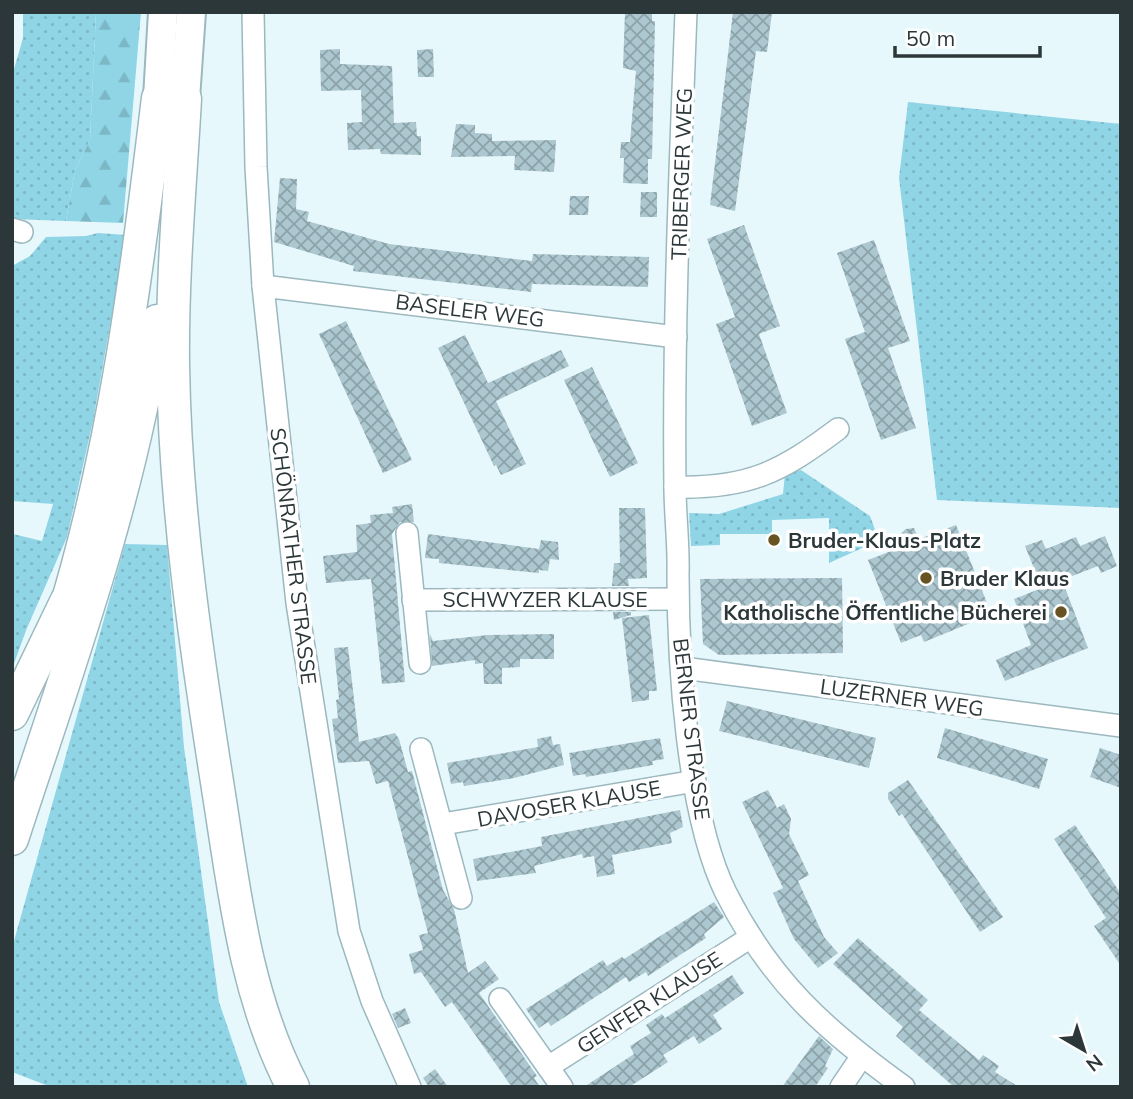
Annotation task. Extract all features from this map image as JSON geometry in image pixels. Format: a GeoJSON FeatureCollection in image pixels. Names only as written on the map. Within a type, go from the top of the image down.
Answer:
{"type":"FeatureCollection","features":[{"type":"Feature","properties":{"kind":"highway"},"geometry":{"type":"LineString","coordinates":[[12,781],[71,593],[101,468],[117,378],[176,103]]}},
{"type":"Feature","properties":{"kind":"highway"},"geometry":{"type":"LineString","coordinates":[[12,839],[127,479],[148,381],[176,103]]}},
{"type":"Feature","properties":{"kind":"highway"},"geometry":{"type":"LineString","coordinates":[[176,103],[173,363],[181,527],[235,900],[254,987],[275,1054],[293,1087]]}},
{"type":"Feature","properties":{"kind":"highway"},"geometry":{"type":"LineString","coordinates":[[12,714],[71,593]]}},
{"type":"Feature","properties":{"kind":"main road"},"geometry":{"type":"LineString","coordinates":[[163,12],[176,103]]}},
{"type":"Feature","properties":{"kind":"main road"},"geometry":{"type":"LineString","coordinates":[[176,103],[191,12]]}},
{"type":"Feature","properties":{"kind":"street","name":"SCHÖNRATHER STRASSE"},"geometry":{"type":"LineString","coordinates":[[253,12],[263,286],[297,603],[349,931],[372,1001],[410,1087]]}},
{"type":"Feature","properties":{"kind":"street","name":"TRIBERGER WEG"},"geometry":{"type":"LineString","coordinates":[[676,337],[686,12]]}},
{"type":"Feature","properties":{"kind":"street","name":"BASELER WEG"},"geometry":{"type":"LineString","coordinates":[[263,286],[676,337]]}},
{"type":"Feature","properties":{"kind":"street","name":"BERNER STRASSE"},"geometry":{"type":"LineString","coordinates":[[676,337],[677,599],[695,781],[709,848],[725,891],[751,937],[791,993],[833,1034],[904,1087]]}},
{"type":"Feature","properties":{"kind":"street"},"geometry":{"type":"LineString","coordinates":[[675,487],[723,486],[773,473],[838,429]]}},
{"type":"Feature","properties":{"kind":"street","name":"SCHWYZER KLAUSE"},"geometry":{"type":"LineString","coordinates":[[407,533],[420,663]]}},
{"type":"Feature","properties":{"kind":"street","name":"SCHWYZER KLAUSE"},"geometry":{"type":"LineString","coordinates":[[414,600],[677,599]]}},
{"type":"Feature","properties":{"kind":"street","name":"LUZERNER WEG"},"geometry":{"type":"LineString","coordinates":[[682,668],[1121,726]]}},
{"type":"Feature","properties":{"kind":"street"},"geometry":{"type":"LineString","coordinates":[[421,749],[461,898]]}},
{"type":"Feature","properties":{"kind":"street","name":"DAVOSER KLAUSE"},"geometry":{"type":"LineString","coordinates":[[443,824],[695,781]]}},
{"type":"Feature","properties":{"kind":"street","name":"GENFER KLAUSE"},"geometry":{"type":"LineString","coordinates":[[548,1067],[751,937]]}},
{"type":"Feature","properties":{"kind":"street"},"geometry":{"type":"LineString","coordinates":[[500,999],[562,1087]]}},
{"type":"Feature","properties":{"kind":"street"},"geometry":{"type":"LineString","coordinates":[[841,1087],[862,1056]]}},
{"type":"Feature","properties":{"kind":"green space"},"geometry":{"type":"Polygon","coordinates":[[[23,12],[96,12],[90,140],[75,170],[66,221],[12,219],[14,69],[23,38],[23,12]]]}},
{"type":"Feature","properties":{"kind":"green space"},"geometry":{"type":"Polygon","coordinates":[[[96,12],[141,12],[123,223],[66,221],[75,170],[90,140],[96,12]]]}},
{"type":"Feature","properties":{"kind":"green space"},"geometry":{"type":"Polygon","coordinates":[[[908,102],[1121,124],[1121,508],[937,500],[899,178],[908,102]]]}},
{"type":"Feature","properties":{"kind":"green space"},"geometry":{"type":"Polygon","coordinates":[[[98,233],[126,235],[93,421],[67,537],[12,669],[13,534],[42,541],[53,504],[12,501],[12,266],[30,256],[46,237],[98,233]]]}},
{"type":"Feature","properties":{"kind":"green space"},"geometry":{"type":"Polygon","coordinates":[[[801,470],[870,516],[877,535],[871,544],[829,563],[829,518],[772,520],[772,534],[720,534],[720,545],[691,546],[689,513],[719,514],[783,494],[785,474],[801,470]]]}},
{"type":"Feature","properties":{"kind":"green space"},"geometry":{"type":"Polygon","coordinates":[[[125,544],[167,545],[184,747],[219,1002],[248,1087],[51,1087],[12,1072],[12,948],[125,544]]]}},
{"type":"Feature","properties":{"kind":"building"},"geometry":{"type":"Polygon","coordinates":[[[625,12],[652,12],[652,21],[655,21],[652,159],[648,159],[648,184],[623,183],[624,158],[620,158],[621,142],[630,142],[636,71],[623,68],[625,12]]]}},
{"type":"Feature","properties":{"kind":"building"},"geometry":{"type":"Polygon","coordinates":[[[733,12],[772,12],[767,52],[756,51],[735,211],[710,205],[733,12]]]}},
{"type":"Feature","properties":{"kind":"building"},"geometry":{"type":"Polygon","coordinates":[[[340,49],[340,64],[392,66],[394,123],[416,122],[417,136],[421,136],[421,155],[381,154],[380,149],[348,150],[347,123],[362,122],[361,90],[321,91],[320,50],[340,49]]]}},
{"type":"Feature","properties":{"kind":"building"},"geometry":{"type":"Polygon","coordinates":[[[433,49],[434,77],[418,77],[417,50],[433,49]]]}},
{"type":"Feature","properties":{"kind":"building"},"geometry":{"type":"Polygon","coordinates":[[[456,124],[475,125],[475,133],[492,134],[492,141],[556,140],[554,172],[514,170],[515,156],[451,157],[456,124]]]}},
{"type":"Feature","properties":{"kind":"building"},"geometry":{"type":"Polygon","coordinates":[[[280,178],[297,179],[296,209],[309,212],[307,221],[389,244],[532,261],[533,254],[649,257],[648,287],[532,284],[531,292],[353,271],[354,266],[274,242],[280,178]]]}},
{"type":"Feature","properties":{"kind":"building"},"geometry":{"type":"Polygon","coordinates":[[[641,192],[657,192],[657,217],[640,217],[641,192]]]}},
{"type":"Feature","properties":{"kind":"building"},"geometry":{"type":"Polygon","coordinates":[[[570,196],[589,196],[588,215],[569,215],[570,196]]]}},
{"type":"Feature","properties":{"kind":"building"},"geometry":{"type":"Polygon","coordinates":[[[744,225],[780,326],[759,334],[787,413],[752,426],[716,324],[735,317],[707,239],[744,225]]]}},
{"type":"Feature","properties":{"kind":"building"},"geometry":{"type":"Polygon","coordinates":[[[874,240],[910,341],[888,348],[916,428],[881,440],[845,339],[865,332],[837,253],[874,240]]]}},
{"type":"Feature","properties":{"kind":"building"},"geometry":{"type":"Polygon","coordinates":[[[346,321],[412,460],[383,473],[319,334],[346,321]]]}},
{"type":"Feature","properties":{"kind":"building"},"geometry":{"type":"Polygon","coordinates":[[[465,335],[488,383],[561,350],[569,366],[496,401],[526,464],[501,475],[496,465],[494,466],[438,348],[465,335]]]}},
{"type":"Feature","properties":{"kind":"building"},"geometry":{"type":"Polygon","coordinates":[[[592,367],[638,463],[610,477],[564,380],[592,367]]]}},
{"type":"Feature","properties":{"kind":"building"},"geometry":{"type":"Polygon","coordinates":[[[412,504],[414,522],[400,522],[392,534],[405,682],[382,684],[371,579],[326,583],[323,556],[357,552],[356,525],[371,523],[370,515],[393,513],[392,507],[412,504]]]}},
{"type":"Feature","properties":{"kind":"building"},"geometry":{"type":"Polygon","coordinates":[[[619,508],[645,508],[647,578],[628,579],[629,586],[612,586],[614,563],[620,563],[619,508]]]}},
{"type":"Feature","properties":{"kind":"building","name":"Bruder Klaus"},"geometry":{"type":"Polygon","coordinates":[[[956,525],[989,608],[970,616],[973,622],[924,642],[921,635],[901,643],[868,560],[904,546],[900,534],[906,529],[914,528],[919,539],[956,525]]]}},
{"type":"Feature","properties":{"kind":"building"},"geometry":{"type":"Polygon","coordinates":[[[428,534],[539,549],[541,540],[558,542],[559,560],[550,559],[548,571],[539,570],[539,573],[439,563],[439,559],[425,558],[428,534]]]}},
{"type":"Feature","properties":{"kind":"building"},"geometry":{"type":"Polygon","coordinates":[[[1105,536],[1117,566],[1101,573],[1098,566],[1062,580],[1088,648],[1005,681],[996,660],[1031,645],[1014,599],[1042,588],[1025,546],[1042,540],[1046,549],[1076,537],[1080,546],[1105,536]]]}},
{"type":"Feature","properties":{"kind":"building"},"geometry":{"type":"Polygon","coordinates":[[[842,578],[843,653],[719,655],[703,644],[700,579],[842,578]]]}},
{"type":"Feature","properties":{"kind":"building"},"geometry":{"type":"Polygon","coordinates":[[[613,612],[631,612],[631,615],[614,620],[613,612]]]}},
{"type":"Feature","properties":{"kind":"building"},"geometry":{"type":"Polygon","coordinates":[[[649,615],[657,691],[649,691],[649,700],[632,702],[622,618],[649,615]]]}},
{"type":"Feature","properties":{"kind":"building"},"geometry":{"type":"Polygon","coordinates":[[[430,634],[433,641],[488,635],[554,634],[554,659],[520,659],[520,667],[502,668],[502,684],[484,684],[483,663],[475,664],[475,660],[432,666],[430,634]]]}},
{"type":"Feature","properties":{"kind":"building"},"geometry":{"type":"Polygon","coordinates":[[[348,647],[359,742],[395,733],[399,739],[408,772],[412,771],[443,890],[454,909],[468,973],[485,961],[499,979],[479,993],[537,1076],[534,1078],[540,1087],[512,1087],[452,1002],[445,1007],[421,972],[414,974],[409,954],[423,950],[419,935],[428,933],[388,781],[376,784],[369,761],[338,763],[332,719],[338,718],[336,700],[339,699],[334,648],[348,647]]]}},
{"type":"Feature","properties":{"kind":"building"},"geometry":{"type":"Polygon","coordinates":[[[727,701],[876,738],[869,768],[719,731],[727,701]]]}},
{"type":"Feature","properties":{"kind":"building"},"geometry":{"type":"Polygon","coordinates":[[[945,728],[1048,759],[1039,789],[937,758],[945,728]]]}},
{"type":"Feature","properties":{"kind":"building"},"geometry":{"type":"Polygon","coordinates":[[[551,736],[553,745],[560,744],[564,765],[514,778],[464,786],[463,782],[451,784],[447,763],[538,747],[537,739],[551,736]]]}},
{"type":"Feature","properties":{"kind":"building"},"geometry":{"type":"Polygon","coordinates":[[[660,738],[664,759],[652,761],[653,765],[586,777],[585,774],[573,776],[569,753],[660,738]]]}},
{"type":"Feature","properties":{"kind":"building"},"geometry":{"type":"Polygon","coordinates":[[[1100,748],[1121,755],[1121,788],[1090,777],[1100,748]]]}},
{"type":"Feature","properties":{"kind":"building"},"geometry":{"type":"Polygon","coordinates":[[[908,780],[1003,917],[980,932],[902,814],[899,816],[888,799],[888,793],[908,780]]]}},
{"type":"Feature","properties":{"kind":"building"},"geometry":{"type":"Polygon","coordinates":[[[768,790],[777,808],[784,804],[791,819],[789,834],[809,875],[798,881],[824,937],[838,953],[818,968],[794,939],[773,893],[783,888],[742,802],[768,790]]]}},
{"type":"Feature","properties":{"kind":"building"},"geometry":{"type":"Polygon","coordinates":[[[680,810],[683,827],[670,833],[672,843],[612,855],[615,874],[597,877],[594,856],[583,858],[582,854],[534,866],[536,873],[477,881],[473,859],[542,846],[541,837],[680,810]]]}},
{"type":"Feature","properties":{"kind":"building"},"geometry":{"type":"Polygon","coordinates":[[[1075,825],[1121,894],[1121,966],[1094,926],[1106,918],[1054,839],[1075,825]]]}},
{"type":"Feature","properties":{"kind":"building"},"geometry":{"type":"Polygon","coordinates":[[[714,902],[724,917],[704,934],[706,938],[648,976],[646,972],[629,982],[626,977],[551,1026],[548,1022],[539,1028],[526,1009],[603,960],[607,966],[622,957],[624,959],[714,902]]]}},
{"type":"Feature","properties":{"kind":"building"},"geometry":{"type":"Polygon","coordinates":[[[858,938],[928,1000],[919,1010],[979,1060],[983,1055],[999,1066],[995,1072],[1019,1087],[954,1087],[896,1036],[903,1027],[833,964],[858,938]]]}},
{"type":"Feature","properties":{"kind":"building"},"geometry":{"type":"Polygon","coordinates":[[[732,975],[744,993],[713,1015],[722,1029],[699,1044],[694,1036],[663,1055],[668,1062],[629,1087],[584,1087],[634,1054],[630,1046],[651,1033],[646,1025],[662,1014],[665,1018],[732,975]]]}},
{"type":"Feature","properties":{"kind":"building"},"geometry":{"type":"Polygon","coordinates":[[[405,1008],[411,1023],[398,1028],[392,1014],[405,1008]]]}},
{"type":"Feature","properties":{"kind":"building"},"geometry":{"type":"Polygon","coordinates":[[[819,1036],[833,1049],[825,1066],[828,1068],[815,1087],[782,1087],[819,1036]]]}},
{"type":"Feature","properties":{"kind":"building"},"geometry":{"type":"Polygon","coordinates":[[[435,1069],[448,1087],[429,1087],[423,1078],[435,1069]]]}},
{"type":"Feature","properties":{"kind":"place","name":"Bruder-Klaus-Platz"},"geometry":{"type":"Point","coordinates":[774,540]}},
{"type":"Feature","properties":{"kind":"place","name":"Bruder Klaus"},"geometry":{"type":"Point","coordinates":[926,578]}},
{"type":"Feature","properties":{"kind":"place","name":"Katholische Öffentliche Bücherei"},"geometry":{"type":"Point","coordinates":[1061,612]}}]}
